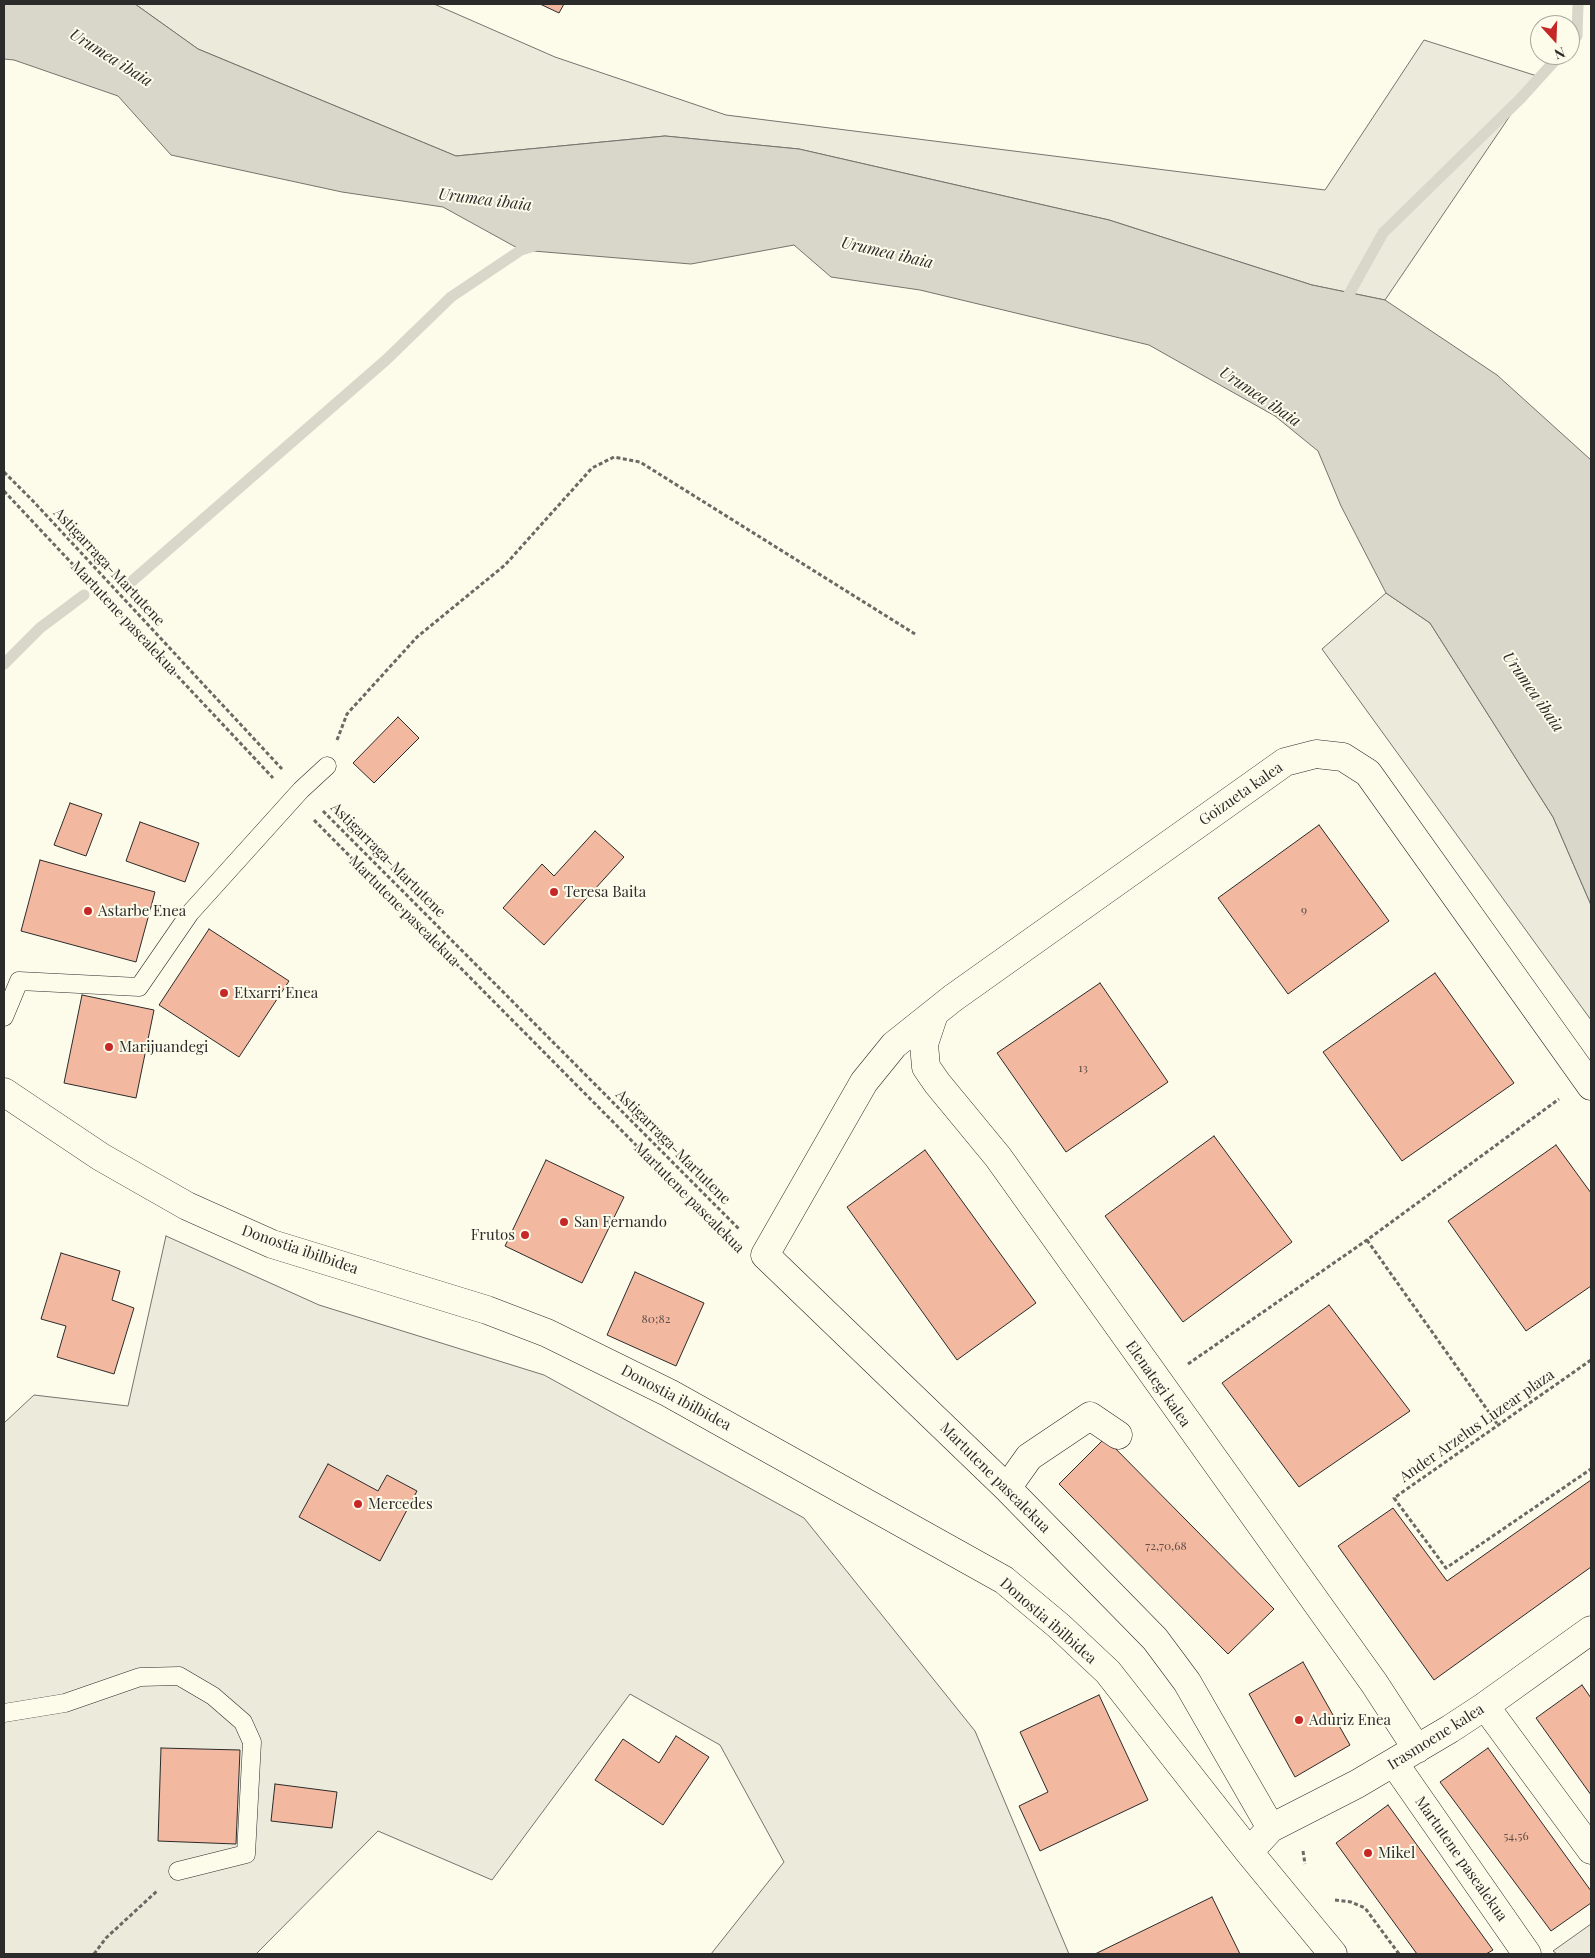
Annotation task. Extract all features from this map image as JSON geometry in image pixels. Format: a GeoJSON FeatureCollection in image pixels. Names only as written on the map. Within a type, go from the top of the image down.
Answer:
{"type":"FeatureCollection","features":[{"type":"Feature","properties":{"kind":"street","name":"Goizueta kalea"},"geometry":{"type":"LineString","coordinates":[[765,1256],[864,1082],[894,1045],[953,998],[1285,762],[1316,754],[1344,757],[1368,772],[1589,1082]]}},
{"type":"Feature","properties":{"kind":"street","name":"Elenategi kalea"},"geometry":{"type":"LineString","coordinates":[[934,1014],[924,1044],[926,1067],[998,1157],[1159,1385],[1374,1683],[1417,1748]]}},
{"type":"Feature","properties":{"kind":"street","name":"Donostia ibilbidea"},"geometry":{"type":"LineString","coordinates":[[4,1092],[101,1157],[187,1206],[272,1244],[488,1310],[547,1333],[668,1393],[1004,1580],[1059,1626],[1108,1672],[1249,1852]]}},
{"type":"Feature","properties":{"kind":"street","name":"Martutene pasealekua"},"geometry":{"type":"LineString","coordinates":[[765,1256],[1007,1488],[1155,1639],[1187,1682],[1282,1821]]}},
{"type":"Feature","properties":{"kind":"street"},"geometry":{"type":"LineString","coordinates":[[1007,1488],[1029,1457],[1090,1416],[1118,1435]]}},
{"type":"Feature","properties":{"kind":"street","name":"Irasmoene kalea"},"geometry":{"type":"LineString","coordinates":[[1282,1821],[1394,1763],[1587,1641]]}},
{"type":"Feature","properties":{"kind":"street"},"geometry":{"type":"LineString","coordinates":[[1485,1706],[1591,1850]]}},
{"type":"Feature","properties":{"kind":"street","name":"Martutene pasealekua"},"geometry":{"type":"LineString","coordinates":[[1394,1763],[1528,1954]]}},
{"type":"Feature","properties":{"kind":"street"},"geometry":{"type":"LineString","coordinates":[[1282,1821],[1249,1852],[1328,1950]]}},
{"type":"Feature","properties":{"kind":"lane"},"geometry":{"type":"LineString","coordinates":[[4,1017],[19,980],[140,987],[190,913],[297,794],[327,766]]}},
{"type":"Feature","properties":{"kind":"lane"},"geometry":{"type":"LineString","coordinates":[[4,1713],[65,1703],[140,1677],[179,1676],[213,1696],[243,1722],[252,1742],[246,1854],[178,1871]]}},
{"type":"Feature","properties":{"kind":"path"},"geometry":{"type":"LineString","coordinates":[[327,766],[347,714],[418,637],[505,565],[592,468],[614,457],[640,462],[915,634]]}},
{"type":"Feature","properties":{"kind":"path","name":"Astigarraga-Martutene"},"geometry":{"type":"LineString","coordinates":[[4,472],[33,501],[297,794],[765,1256]]}},
{"type":"Feature","properties":{"kind":"path","name":"Martutene pasealekua"},"geometry":{"type":"LineString","coordinates":[[4,491],[745,1255],[765,1256]]}},
{"type":"Feature","properties":{"kind":"path"},"geometry":{"type":"LineString","coordinates":[[1159,1385],[1589,1082]]}},
{"type":"Feature","properties":{"kind":"path"},"geometry":{"type":"LineString","coordinates":[[1367,1240],[1498,1425]]}},
{"type":"Feature","properties":{"kind":"path","name":"Ander Arzelus Luzear plaza"},"geometry":{"type":"LineString","coordinates":[[1591,1360],[1394,1498],[1446,1568],[1591,1469]]}},
{"type":"Feature","properties":{"kind":"path"},"geometry":{"type":"LineString","coordinates":[[1282,1821],[1299,1824],[1306,1868]]}},
{"type":"Feature","properties":{"kind":"path"},"geometry":{"type":"LineString","coordinates":[[94,1954],[106,1938],[178,1871]]}},
{"type":"Feature","properties":{"kind":"path"},"geometry":{"type":"LineString","coordinates":[[1326,1897],[1351,1902],[1365,1908],[1399,1954]]}},
{"type":"Feature","properties":{"kind":"shaded area"},"geometry":{"type":"Polygon","coordinates":[[[135,4],[434,4],[555,57],[726,115],[1325,190],[1424,40],[1537,76],[1385,300],[1312,285],[1109,220],[799,149],[665,136],[456,156],[198,49],[135,4]]]}},
{"type":"Feature","properties":{"kind":"shaded area"},"geometry":{"type":"Polygon","coordinates":[[[1386,593],[1430,623],[1553,817],[1591,905],[1591,1020],[1322,649],[1386,593]]]}},
{"type":"Feature","properties":{"kind":"shaded area"},"geometry":{"type":"Polygon","coordinates":[[[166,1236],[319,1305],[544,1375],[804,1518],[975,1731],[1069,1954],[711,1954],[784,1862],[720,1745],[630,1694],[492,1880],[378,1831],[256,1954],[4,1954],[4,1423],[34,1395],[128,1406],[166,1236]]]}},
{"type":"Feature","properties":{"kind":"shaded area"},"geometry":{"type":"Polygon","coordinates":[[[1591,1924],[1591,1954],[1557,1954],[1553,1951],[1591,1924]]]}},
{"type":"Feature","properties":{"kind":"water","name":"Urumea ibaia"},"geometry":{"type":"Polygon","coordinates":[[[4,4],[135,4],[198,49],[456,156],[665,136],[799,149],[1109,220],[1312,285],[1385,300],[1497,375],[1591,460],[1591,905],[1553,817],[1430,623],[1386,593],[1341,506],[1318,451],[1275,416],[1149,345],[920,290],[831,277],[794,245],[691,264],[521,250],[443,207],[342,192],[171,155],[118,96],[14,60],[4,59],[4,4]]]}},
{"type":"Feature","properties":{"kind":"building"},"geometry":{"type":"Polygon","coordinates":[[[540,4],[564,4],[559,13],[540,4]]]}},
{"type":"Feature","properties":{"kind":"building"},"geometry":{"type":"Polygon","coordinates":[[[398,717],[419,738],[374,783],[353,763],[398,717]]]}},
{"type":"Feature","properties":{"kind":"building"},"geometry":{"type":"Polygon","coordinates":[[[70,803],[102,814],[86,856],[54,845],[70,803]]]}},
{"type":"Feature","properties":{"kind":"building"},"geometry":{"type":"Polygon","coordinates":[[[140,822],[199,843],[185,882],[126,861],[140,822]]]}},
{"type":"Feature","properties":{"kind":"building"},"geometry":{"type":"Polygon","coordinates":[[[1319,825],[1389,921],[1288,994],[1218,898],[1319,825]]]}},
{"type":"Feature","properties":{"kind":"building","name":"Teresa Baita"},"geometry":{"type":"Polygon","coordinates":[[[595,831],[624,857],[544,945],[503,908],[542,864],[554,876],[595,831]]]}},
{"type":"Feature","properties":{"kind":"building","name":"Astarbe Enea"},"geometry":{"type":"Polygon","coordinates":[[[40,860],[155,892],[136,962],[21,931],[40,860]]]}},
{"type":"Feature","properties":{"kind":"building","name":"Etxarri Enea"},"geometry":{"type":"Polygon","coordinates":[[[209,929],[289,981],[239,1057],[159,1005],[209,929]]]}},
{"type":"Feature","properties":{"kind":"building"},"geometry":{"type":"Polygon","coordinates":[[[1435,973],[1514,1083],[1402,1161],[1323,1052],[1435,973]]]}},
{"type":"Feature","properties":{"kind":"building"},"geometry":{"type":"Polygon","coordinates":[[[1100,983],[1168,1082],[1066,1152],[997,1053],[1100,983]]]}},
{"type":"Feature","properties":{"kind":"building","name":"Marijuandegi"},"geometry":{"type":"Polygon","coordinates":[[[82,995],[154,1010],[136,1098],[64,1083],[82,995]]]}},
{"type":"Feature","properties":{"kind":"building"},"geometry":{"type":"Polygon","coordinates":[[[1214,1136],[1292,1242],[1183,1322],[1105,1216],[1214,1136]]]}},
{"type":"Feature","properties":{"kind":"building"},"geometry":{"type":"Polygon","coordinates":[[[1556,1145],[1591,1193],[1591,1286],[1526,1331],[1448,1221],[1556,1145]]]}},
{"type":"Feature","properties":{"kind":"building"},"geometry":{"type":"Polygon","coordinates":[[[925,1150],[1036,1303],[957,1360],[847,1207],[925,1150]]]}},
{"type":"Feature","properties":{"kind":"building","name":"San Fernando"},"geometry":{"type":"Polygon","coordinates":[[[546,1160],[624,1197],[582,1283],[505,1246],[546,1160]]]}},
{"type":"Feature","properties":{"kind":"building"},"geometry":{"type":"Polygon","coordinates":[[[61,1253],[120,1271],[112,1300],[134,1308],[114,1374],[57,1357],[66,1326],[41,1319],[61,1253]]]}},
{"type":"Feature","properties":{"kind":"building"},"geometry":{"type":"Polygon","coordinates":[[[635,1272],[704,1303],[676,1366],[607,1335],[635,1272]]]}},
{"type":"Feature","properties":{"kind":"building"},"geometry":{"type":"Polygon","coordinates":[[[1329,1305],[1410,1411],[1299,1487],[1222,1383],[1329,1305]]]}},
{"type":"Feature","properties":{"kind":"building"},"geometry":{"type":"Polygon","coordinates":[[[1105,1438],[1274,1609],[1228,1654],[1059,1484],[1105,1438]]]}},
{"type":"Feature","properties":{"kind":"building","name":"Mercedes"},"geometry":{"type":"Polygon","coordinates":[[[328,1464],[378,1491],[387,1475],[417,1491],[380,1561],[299,1517],[328,1464]]]}},
{"type":"Feature","properties":{"kind":"building"},"geometry":{"type":"Polygon","coordinates":[[[1591,1480],[1591,1567],[1434,1680],[1338,1546],[1393,1508],[1447,1581],[1591,1480]]]}},
{"type":"Feature","properties":{"kind":"building","name":"Aduriz Enea"},"geometry":{"type":"Polygon","coordinates":[[[1303,1662],[1350,1745],[1295,1777],[1249,1694],[1303,1662]]]}},
{"type":"Feature","properties":{"kind":"building"},"geometry":{"type":"Polygon","coordinates":[[[1582,1685],[1591,1698],[1591,1795],[1536,1718],[1582,1685]]]}},
{"type":"Feature","properties":{"kind":"building"},"geometry":{"type":"Polygon","coordinates":[[[1099,1695],[1148,1800],[1040,1851],[1019,1806],[1048,1792],[1020,1732],[1099,1695]]]}},
{"type":"Feature","properties":{"kind":"building"},"geometry":{"type":"Polygon","coordinates":[[[676,1736],[709,1757],[663,1825],[595,1780],[623,1739],[659,1763],[676,1736]]]}},
{"type":"Feature","properties":{"kind":"building"},"geometry":{"type":"Polygon","coordinates":[[[161,1748],[240,1750],[236,1844],[158,1841],[161,1748]]]}},
{"type":"Feature","properties":{"kind":"building"},"geometry":{"type":"Polygon","coordinates":[[[1488,1748],[1591,1891],[1591,1903],[1551,1931],[1440,1782],[1488,1748]]]}},
{"type":"Feature","properties":{"kind":"building"},"geometry":{"type":"Polygon","coordinates":[[[275,1784],[337,1792],[332,1828],[271,1821],[275,1784]]]}},
{"type":"Feature","properties":{"kind":"building"},"geometry":{"type":"Polygon","coordinates":[[[1388,1805],[1493,1950],[1486,1954],[1417,1954],[1336,1843],[1388,1805]]]}},
{"type":"Feature","properties":{"kind":"building"},"geometry":{"type":"Polygon","coordinates":[[[1212,1897],[1240,1954],[1095,1954],[1212,1897]]]}},
{"type":"Feature","properties":{"kind":"waterway"},"geometry":{"type":"LineString","coordinates":[[1578,4],[1578,15]]}},
{"type":"Feature","properties":{"kind":"waterway"},"geometry":{"type":"LineString","coordinates":[[1343,305],[1383,233],[1521,98],[1551,65]]}},
{"type":"Feature","properties":{"kind":"waterway"},"geometry":{"type":"LineString","coordinates":[[131,582],[386,360],[451,297],[521,250],[534,246]]}},
{"type":"Feature","properties":{"kind":"waterway"},"geometry":{"type":"LineString","coordinates":[[4,664],[40,628],[84,595]]}},
{"type":"Feature","properties":{"kind":"place","name":"Teresa Baita"},"geometry":{"type":"Point","coordinates":[554,892]}},
{"type":"Feature","properties":{"kind":"place","name":"Astarbe Enea"},"geometry":{"type":"Point","coordinates":[88,911]}},
{"type":"Feature","properties":{"kind":"place","name":"Etxarri Enea"},"geometry":{"type":"Point","coordinates":[224,993]}},
{"type":"Feature","properties":{"kind":"place","name":"Marijuandegi"},"geometry":{"type":"Point","coordinates":[109,1047]}},
{"type":"Feature","properties":{"kind":"place","name":"San Fernando"},"geometry":{"type":"Point","coordinates":[564,1222]}},
{"type":"Feature","properties":{"kind":"place","name":"Frutos"},"geometry":{"type":"Point","coordinates":[525,1235]}},
{"type":"Feature","properties":{"kind":"place","name":"Mercedes"},"geometry":{"type":"Point","coordinates":[358,1504]}},
{"type":"Feature","properties":{"kind":"place","name":"Aduriz Enea"},"geometry":{"type":"Point","coordinates":[1299,1720]}},
{"type":"Feature","properties":{"kind":"place","name":"Mikel"},"geometry":{"type":"Point","coordinates":[1368,1853]}}]}
